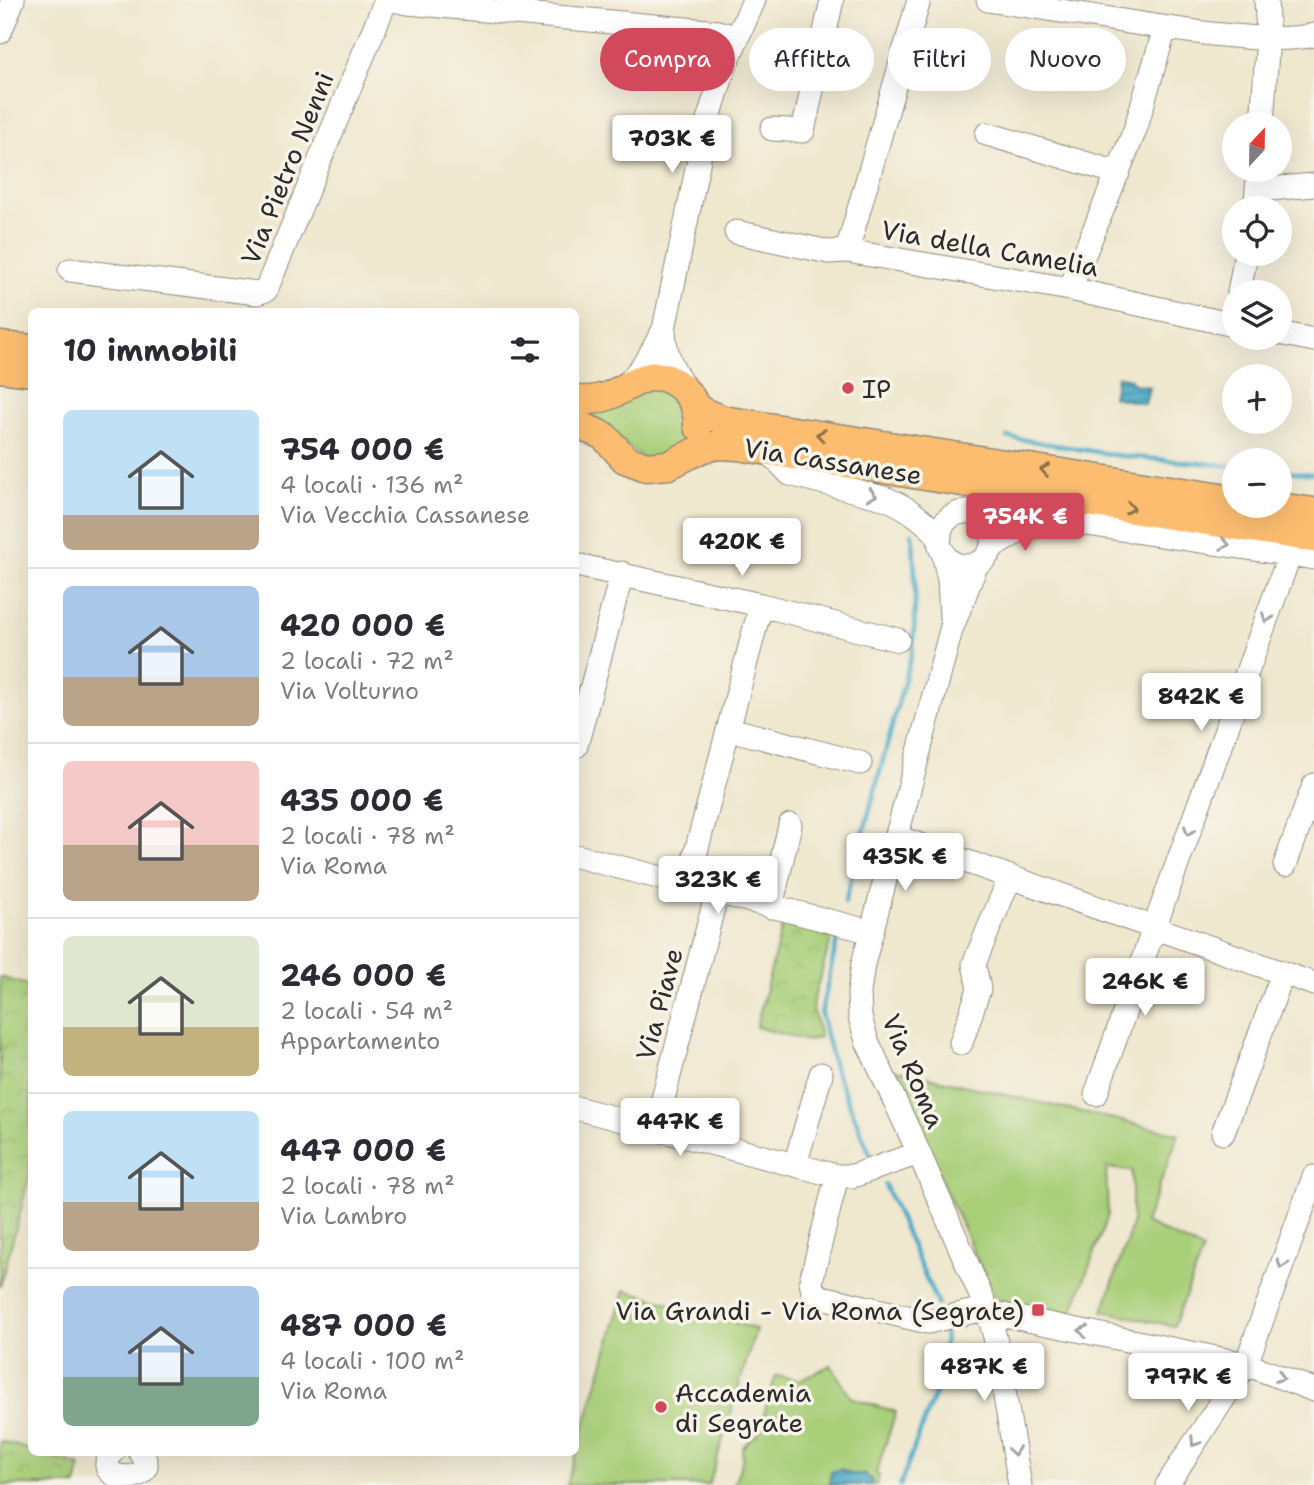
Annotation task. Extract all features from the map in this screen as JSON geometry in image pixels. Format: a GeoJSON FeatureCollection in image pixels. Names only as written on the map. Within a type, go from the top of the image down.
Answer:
{"type":"FeatureCollection","features":[{"type":"Feature","properties":{"kind":"main road"},"geometry":{"type":"LineString","coordinates":[[0,346],[28,349]]}},
{"type":"Feature","properties":{"kind":"main road"},"geometry":{"type":"LineString","coordinates":[[0,369],[28,372]]}},
{"type":"Feature","properties":{"kind":"main road","name":"Via Cassanese"},"geometry":{"type":"LineString","coordinates":[[579,400],[597,400],[640,378],[656,377],[672,381],[691,400],[723,420],[1222,498]]}},
{"type":"Feature","properties":{"kind":"main road"},"geometry":{"type":"LineString","coordinates":[[678,460],[694,442],[698,426],[691,400]]}},
{"type":"Feature","properties":{"kind":"main road","name":"Via Cassanese"},"geometry":{"type":"LineString","coordinates":[[579,425],[604,436],[619,453],[633,463],[646,467],[660,467],[703,448],[719,445],[768,450],[1314,538]]}},
{"type":"Feature","properties":{"kind":"main road"},"geometry":{"type":"LineString","coordinates":[[1292,509],[1314,512]]}},
{"type":"Feature","properties":{"kind":"street"},"geometry":{"type":"LineString","coordinates":[[0,32],[13,0]]}},
{"type":"Feature","properties":{"kind":"street","name":"Via Pietro Nenni"},"geometry":{"type":"LineString","coordinates":[[70,270],[257,293],[266,290],[386,0]]}},
{"type":"Feature","properties":{"kind":"street"},"geometry":{"type":"LineString","coordinates":[[393,0],[718,32],[737,37]]}},
{"type":"Feature","properties":{"kind":"street"},"geometry":{"type":"LineString","coordinates":[[691,400],[668,359],[664,329],[705,130],[725,65],[754,0]]}},
{"type":"Feature","properties":{"kind":"street"},"geometry":{"type":"LineString","coordinates":[[772,129],[803,131],[832,0]]}},
{"type":"Feature","properties":{"kind":"street"},"geometry":{"type":"LineString","coordinates":[[847,251],[919,0]]}},
{"type":"Feature","properties":{"kind":"street"},"geometry":{"type":"LineString","coordinates":[[988,0],[1077,6],[1165,28],[1268,37],[1314,35]]}},
{"type":"Feature","properties":{"kind":"street"},"geometry":{"type":"LineString","coordinates":[[1263,112],[1268,37],[1266,0]]}},
{"type":"Feature","properties":{"kind":"street"},"geometry":{"type":"LineString","coordinates":[[1070,289],[1135,130],[1165,28]]}},
{"type":"Feature","properties":{"kind":"street"},"geometry":{"type":"LineString","coordinates":[[988,134],[1118,173]]}},
{"type":"Feature","properties":{"kind":"street"},"geometry":{"type":"LineString","coordinates":[[1257,189],[1314,185]]}},
{"type":"Feature","properties":{"kind":"street","name":"Via della Camelia"},"geometry":{"type":"LineString","coordinates":[[736,232],[829,252],[847,251],[1070,289],[1222,321]]}},
{"type":"Feature","properties":{"kind":"street"},"geometry":{"type":"LineString","coordinates":[[627,385],[647,360],[664,329]]}},
{"type":"Feature","properties":{"kind":"street"},"geometry":{"type":"LineString","coordinates":[[1292,336],[1314,340]]}},
{"type":"Feature","properties":{"kind":"street"},"geometry":{"type":"LineString","coordinates":[[768,450],[790,474],[902,505],[916,514],[942,544],[948,558],[962,565],[984,556],[1036,521],[1053,519],[1314,558]]}},
{"type":"Feature","properties":{"kind":"street"},"geometry":{"type":"LineString","coordinates":[[942,544],[947,520],[954,515],[972,512],[988,522],[992,530],[984,556]]}},
{"type":"Feature","properties":{"kind":"street","name":"Via Roma"},"geometry":{"type":"LineString","coordinates":[[942,544],[950,580],[951,631]]}},
{"type":"Feature","properties":{"kind":"street"},"geometry":{"type":"LineString","coordinates":[[1096,1094],[1290,554]]}},
{"type":"Feature","properties":{"kind":"street","name":"Via Roma"},"geometry":{"type":"LineString","coordinates":[[984,556],[951,631],[862,973],[860,1017],[867,1041],[988,1312],[995,1336],[1020,1485]]}},
{"type":"Feature","properties":{"kind":"street"},"geometry":{"type":"LineString","coordinates":[[579,566],[761,605],[898,640]]}},
{"type":"Feature","properties":{"kind":"street"},"geometry":{"type":"LineString","coordinates":[[579,735],[622,573]]}},
{"type":"Feature","properties":{"kind":"street"},"geometry":{"type":"LineString","coordinates":[[687,886],[761,605]]}},
{"type":"Feature","properties":{"kind":"street"},"geometry":{"type":"LineString","coordinates":[[729,729],[860,763]]}},
{"type":"Feature","properties":{"kind":"street"},"geometry":{"type":"LineString","coordinates":[[1284,864],[1314,785]]}},
{"type":"Feature","properties":{"kind":"street"},"geometry":{"type":"LineString","coordinates":[[771,907],[790,825]]}},
{"type":"Feature","properties":{"kind":"street"},"geometry":{"type":"LineString","coordinates":[[897,837],[1314,984]]}},
{"type":"Feature","properties":{"kind":"street"},"geometry":{"type":"LineString","coordinates":[[579,861],[872,932]]}},
{"type":"Feature","properties":{"kind":"street"},"geometry":{"type":"LineString","coordinates":[[961,1043],[979,989],[974,964],[1010,877]]}},
{"type":"Feature","properties":{"kind":"street","name":"Via Piave"},"geometry":{"type":"LineString","coordinates":[[655,1129],[717,893]]}},
{"type":"Feature","properties":{"kind":"street"},"geometry":{"type":"LineString","coordinates":[[1223,1133],[1283,973]]}},
{"type":"Feature","properties":{"kind":"street"},"geometry":{"type":"LineString","coordinates":[[795,1166],[821,1074]]}},
{"type":"Feature","properties":{"kind":"street"},"geometry":{"type":"LineString","coordinates":[[579,1109],[837,1176],[853,1177],[919,1153]]}},
{"type":"Feature","properties":{"kind":"street"},"geometry":{"type":"LineString","coordinates":[[837,1176],[811,1281],[813,1292],[829,1299],[928,1322],[960,1317],[979,1310],[1246,1364],[1314,1390]]}},
{"type":"Feature","properties":{"kind":"street"},"geometry":{"type":"LineString","coordinates":[[1167,1485],[1246,1364],[1313,1181]]}},
{"type":"Feature","properties":{"kind":"street"},"geometry":{"type":"LineString","coordinates":[[111,1456],[108,1469],[112,1477],[122,1485],[134,1483],[143,1476],[145,1465],[141,1456]]}},
{"type":"Feature","properties":{"kind":"green space"},"geometry":{"type":"Polygon","coordinates":[[[655,385],[681,398],[688,434],[678,450],[645,460],[579,405],[579,402],[655,385]]]}},
{"type":"Feature","properties":{"kind":"green space"},"geometry":{"type":"Polygon","coordinates":[[[783,923],[832,937],[812,1004],[820,1037],[808,1041],[756,1027],[783,923]]]}},
{"type":"Feature","properties":{"kind":"green space"},"geometry":{"type":"Polygon","coordinates":[[[0,977],[28,985],[28,1182],[0,1287],[0,977]]]}},
{"type":"Feature","properties":{"kind":"green space"},"geometry":{"type":"Polygon","coordinates":[[[892,1069],[1179,1134],[1145,1223],[1203,1250],[1174,1326],[1103,1311],[1132,1225],[1132,1171],[1106,1168],[1108,1215],[1072,1313],[1001,1301],[992,1293],[892,1069]]]}},
{"type":"Feature","properties":{"kind":"green space","name":"Accademia di Segrate"},"geometry":{"type":"Polygon","coordinates":[[[625,1290],[756,1329],[709,1485],[567,1485],[576,1456],[579,1456],[579,1445],[625,1290]]]}},
{"type":"Feature","properties":{"kind":"green space"},"geometry":{"type":"Polygon","coordinates":[[[831,1365],[851,1398],[896,1412],[876,1473],[879,1476],[876,1485],[734,1485],[743,1458],[742,1448],[753,1436],[757,1436],[776,1376],[799,1380],[831,1365]]]}},
{"type":"Feature","properties":{"kind":"green space"},"geometry":{"type":"Polygon","coordinates":[[[0,1441],[28,1449],[28,1456],[46,1456],[81,1466],[76,1485],[0,1485],[0,1441]]]}},
{"type":"Feature","properties":{"kind":"water"},"geometry":{"type":"Polygon","coordinates":[[[1117,376],[1149,387],[1145,404],[1113,397],[1117,376]]]}},
{"type":"Feature","properties":{"kind":"water"},"geometry":{"type":"Polygon","coordinates":[[[840,1469],[850,1474],[864,1474],[872,1480],[871,1485],[829,1485],[831,1472],[840,1469]]]}},
{"type":"Feature","properties":{"kind":"waterway"},"geometry":{"type":"LineString","coordinates":[[1007,437],[1121,456],[1222,465]]}},
{"type":"Feature","properties":{"kind":"waterway"},"geometry":{"type":"LineString","coordinates":[[1292,472],[1314,474]]}},
{"type":"Feature","properties":{"kind":"waterway"},"geometry":{"type":"LineString","coordinates":[[845,902],[913,648],[915,590],[912,533]]}},
{"type":"Feature","properties":{"kind":"waterway"},"geometry":{"type":"LineString","coordinates":[[837,940],[821,1014],[834,1067],[870,1154]]}},
{"type":"Feature","properties":{"kind":"waterway"},"geometry":{"type":"LineString","coordinates":[[885,1185],[938,1305]]}},
{"type":"Feature","properties":{"kind":"waterway"},"geometry":{"type":"LineString","coordinates":[[900,1485],[944,1369],[945,1329]]}},
{"type":"Feature","properties":{"kind":"place","name":"IP"},"geometry":{"type":"Point","coordinates":[848,388]}},
{"type":"Feature","properties":{"kind":"place","name":"Via Grandi - Via Roma (Segrate)"},"geometry":{"type":"Point","coordinates":[1038,1310]}},
{"type":"Feature","properties":{"kind":"place","name":"Accademia di Segrate"},"geometry":{"type":"Point","coordinates":[661,1407]}}]}
